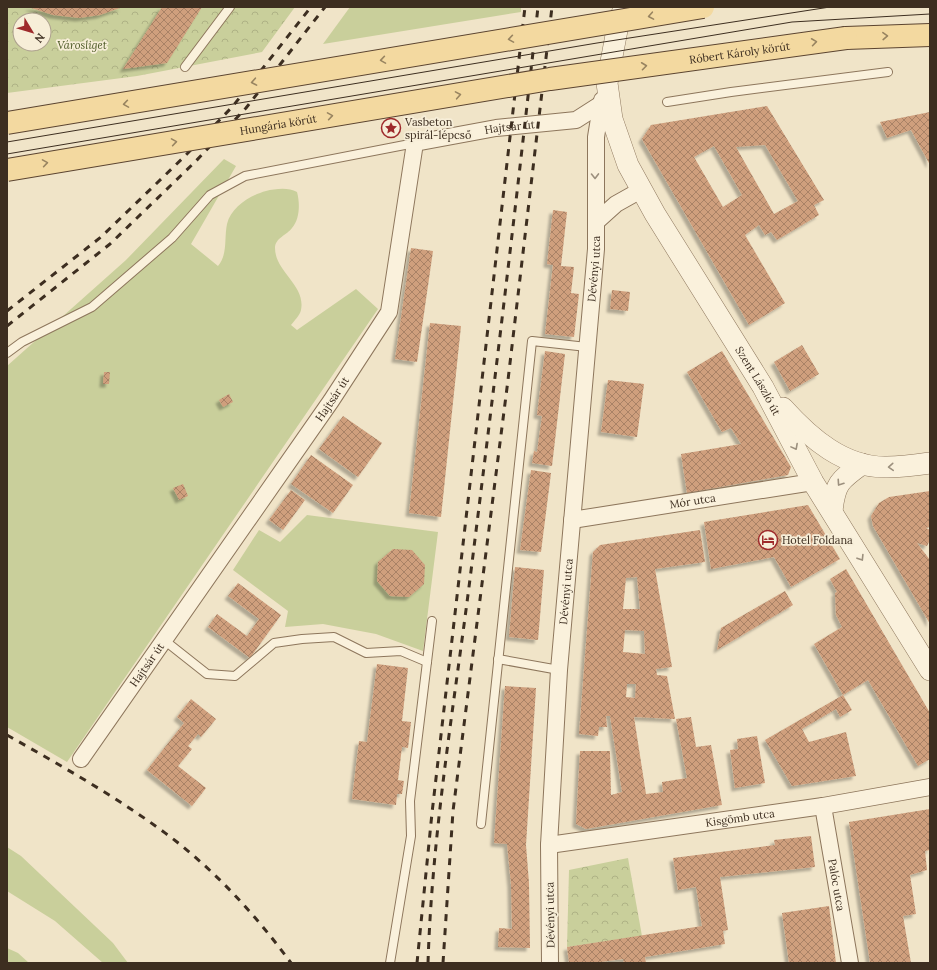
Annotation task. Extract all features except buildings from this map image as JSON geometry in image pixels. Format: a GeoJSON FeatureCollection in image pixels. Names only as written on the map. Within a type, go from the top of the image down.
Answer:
{"type":"FeatureCollection","features":[{"type":"Feature","properties":{"kind":"main road"},"geometry":{"type":"LineString","coordinates":[[7,123],[704,7]]}},
{"type":"Feature","properties":{"kind":"main road","name":"Róbert Károly körút"},"geometry":{"type":"LineString","coordinates":[[550,79],[846,38],[930,35]]}},
{"type":"Feature","properties":{"kind":"main road","name":"Hungária körút"},"geometry":{"type":"LineString","coordinates":[[7,170],[550,79]]}},
{"type":"Feature","properties":{"kind":"street","name":"Szent László út"},"geometry":{"type":"LineString","coordinates":[[624,7],[616,30],[607,83],[615,131],[623,154],[641,190],[763,387],[813,482],[930,670]]}},
{"type":"Feature","properties":{"kind":"street","name":"Dévényi utca"},"geometry":{"type":"LineString","coordinates":[[550,963],[549,845],[559,670],[596,249],[596,137],[601,104],[607,83]]}},
{"type":"Feature","properties":{"kind":"street","name":"Hajtsár út"},"geometry":{"type":"LineString","coordinates":[[81,759],[331,401],[389,312],[415,143],[496,128],[576,120],[601,104]]}},
{"type":"Feature","properties":{"kind":"street"},"geometry":{"type":"LineString","coordinates":[[576,120],[596,137]]}},
{"type":"Feature","properties":{"kind":"street","name":"Dévényi utca"},"geometry":{"type":"LineString","coordinates":[[596,222],[616,204],[641,190]]}},
{"type":"Feature","properties":{"kind":"street"},"geometry":{"type":"LineString","coordinates":[[763,387],[803,430],[826,449],[862,464],[886,467],[930,463]]}},
{"type":"Feature","properties":{"kind":"street"},"geometry":{"type":"LineString","coordinates":[[832,511],[834,492],[843,477],[862,464]]}},
{"type":"Feature","properties":{"kind":"street","name":"Mór utca"},"geometry":{"type":"LineString","coordinates":[[572,520],[813,482]]}},
{"type":"Feature","properties":{"kind":"street","name":"Kisgömb utca"},"geometry":{"type":"LineString","coordinates":[[549,845],[823,806],[930,788]]}},
{"type":"Feature","properties":{"kind":"street","name":"Palóc utca"},"geometry":{"type":"LineString","coordinates":[[823,806],[850,963]]}},
{"type":"Feature","properties":{"kind":"lane"},"geometry":{"type":"LineString","coordinates":[[185,67],[230,7]]}},
{"type":"Feature","properties":{"kind":"lane"},"geometry":{"type":"LineString","coordinates":[[667,102],[731,92],[888,72]]}},
{"type":"Feature","properties":{"kind":"lane"},"geometry":{"type":"LineString","coordinates":[[7,353],[22,342],[92,307],[172,238],[210,195],[245,176],[415,143]]}},
{"type":"Feature","properties":{"kind":"lane"},"geometry":{"type":"LineString","coordinates":[[481,824],[532,341],[587,347]]}},
{"type":"Feature","properties":{"kind":"lane"},"geometry":{"type":"LineString","coordinates":[[390,963],[410,836],[410,801],[432,621]]}},
{"type":"Feature","properties":{"kind":"lane"},"geometry":{"type":"LineString","coordinates":[[164,640],[207,674],[235,676],[274,643],[334,637],[366,654],[401,651],[427,662]]}},
{"type":"Feature","properties":{"kind":"lane"},"geometry":{"type":"LineString","coordinates":[[498,659],[559,670]]}},
{"type":"Feature","properties":{"kind":"green space","name":"Városliget"},"geometry":{"type":"Polygon","coordinates":[[[7,7],[295,7],[262,52],[137,76],[7,93],[7,7]]]}},
{"type":"Feature","properties":{"kind":"green space"},"geometry":{"type":"Polygon","coordinates":[[[350,7],[521,7],[521,12],[323,44],[350,7]]]}},
{"type":"Feature","properties":{"kind":"green space"},"geometry":{"type":"Polygon","coordinates":[[[224,159],[236,166],[191,244],[218,266],[223,256],[227,224],[229,218],[237,207],[254,195],[266,191],[282,189],[293,190],[297,192],[299,201],[297,220],[290,230],[277,242],[275,248],[276,257],[299,293],[301,301],[301,310],[291,325],[297,330],[356,289],[378,309],[67,762],[7,727],[7,366],[126,260],[224,159]]]}},
{"type":"Feature","properties":{"kind":"green space"},"geometry":{"type":"Polygon","coordinates":[[[307,515],[438,532],[423,651],[376,634],[323,624],[285,627],[288,611],[233,570],[259,530],[280,542],[307,515]]]}},
{"type":"Feature","properties":{"kind":"green space"},"geometry":{"type":"Polygon","coordinates":[[[7,847],[21,856],[113,943],[128,963],[103,963],[55,921],[7,891],[7,847]]]}},
{"type":"Feature","properties":{"kind":"green space"},"geometry":{"type":"Polygon","coordinates":[[[628,858],[642,936],[567,947],[569,870],[628,858]]]}},
{"type":"Feature","properties":{"kind":"green space"},"geometry":{"type":"Polygon","coordinates":[[[7,948],[18,953],[29,963],[7,963],[7,948]]]}},
{"type":"Feature","properties":{"kind":"tram line"},"geometry":{"type":"LineString","coordinates":[[7,142],[597,43],[830,7]]}},
{"type":"Feature","properties":{"kind":"tram line"},"geometry":{"type":"LineString","coordinates":[[7,154],[792,22],[930,14]]}},
{"type":"Feature","properties":{"kind":"railway"},"geometry":{"type":"LineString","coordinates":[[7,311],[101,237],[186,155],[233,106],[311,7]]}},
{"type":"Feature","properties":{"kind":"railway"},"geometry":{"type":"LineString","coordinates":[[7,326],[110,244],[196,161],[246,108],[325,7]]}},
{"type":"Feature","properties":{"kind":"railway"},"geometry":{"type":"LineString","coordinates":[[417,963],[432,813],[525,7]]}},
{"type":"Feature","properties":{"kind":"railway"},"geometry":{"type":"LineString","coordinates":[[428,963],[430,915],[439,818],[488,436],[538,7]]}},
{"type":"Feature","properties":{"kind":"railway"},"geometry":{"type":"LineString","coordinates":[[443,963],[453,811],[508,380],[552,7]]}},
{"type":"Feature","properties":{"kind":"railway"},"geometry":{"type":"LineString","coordinates":[[7,735],[115,799],[177,842],[193,855],[238,898],[291,963]]}},
{"type":"Feature","properties":{"kind":"place","name":"Vasbeton spirál-lépcső"},"geometry":{"type":"Point","coordinates":[391,128]}},
{"type":"Feature","properties":{"kind":"place","name":"Hotel Foldana"},"geometry":{"type":"Point","coordinates":[768,540]}}]}
